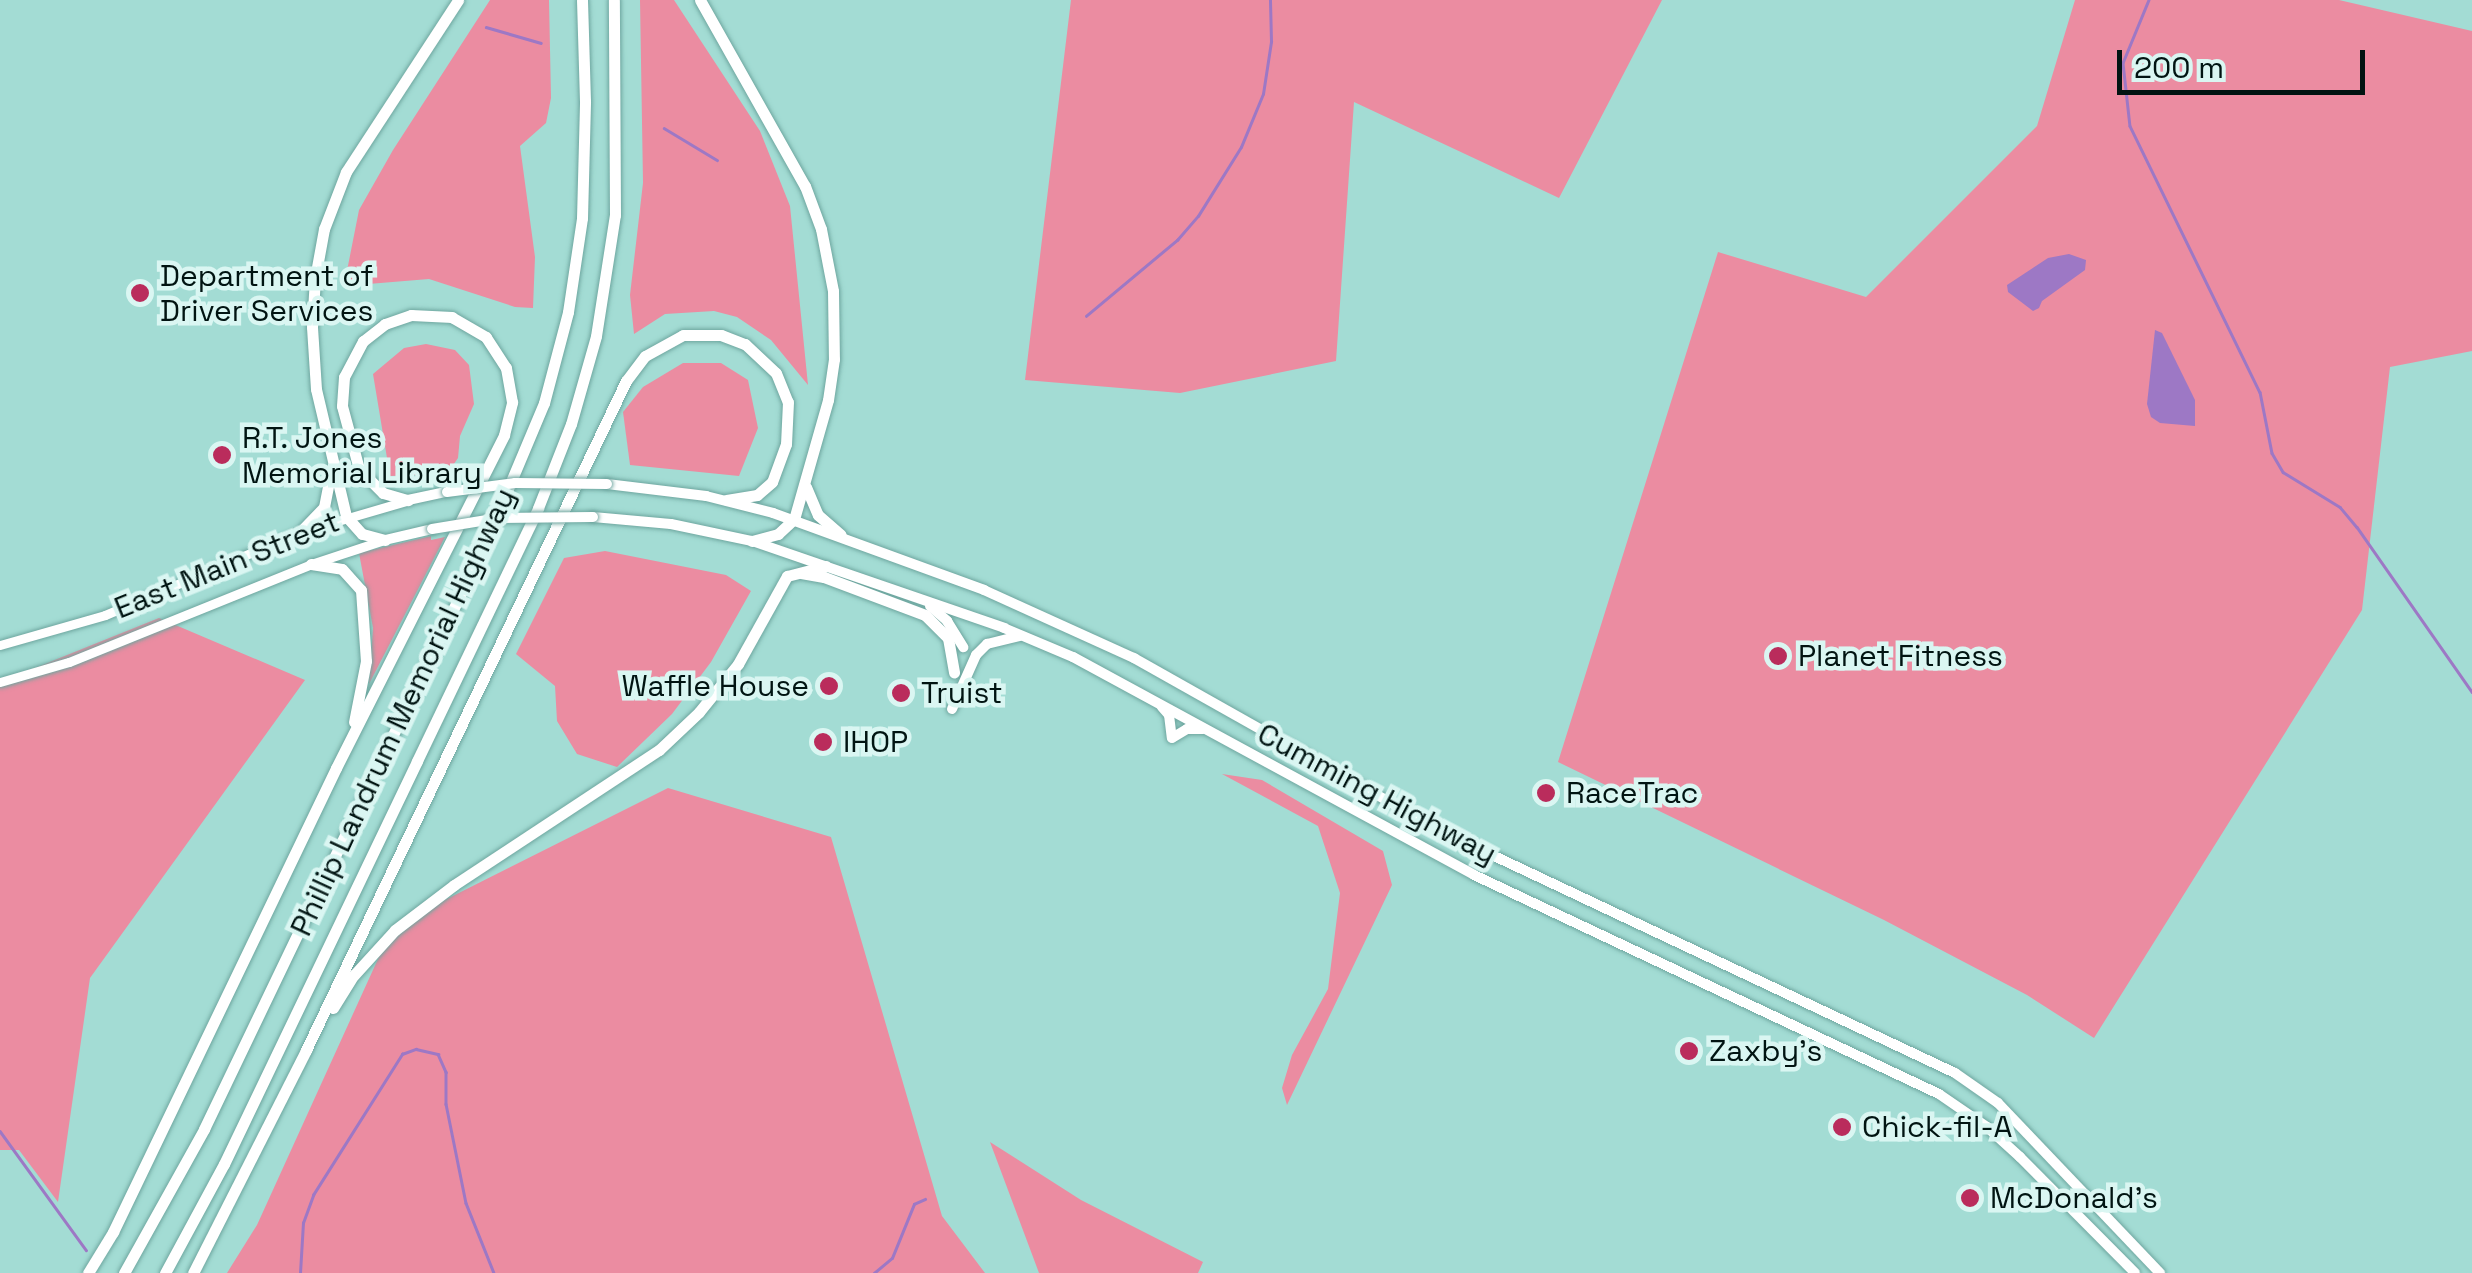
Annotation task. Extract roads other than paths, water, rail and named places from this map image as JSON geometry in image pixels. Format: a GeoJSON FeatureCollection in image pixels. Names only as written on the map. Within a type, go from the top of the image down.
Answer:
{"type":"FeatureCollection","features":[{"type":"Feature","properties":{"kind":"highway"},"geometry":{"type":"LineString","coordinates":[[384,540],[362,534],[346,516],[316,389],[312,327],[324,229],[357,152],[458,0]]}},
{"type":"Feature","properties":{"kind":"highway","name":"Phillip Landrum Memorial Highway"},"geometry":{"type":"LineString","coordinates":[[124,1273],[204,1129],[486,541],[544,403],[568,312],[582,218],[586,100],[582,0]]}},
{"type":"Feature","properties":{"kind":"highway","name":"Phillip Landrum Memorial Highway"},"geometry":{"type":"LineString","coordinates":[[165,1273],[224,1164],[436,722],[538,508],[571,424],[596,336],[614,230],[618,171],[614,0]]}},
{"type":"Feature","properties":{"kind":"highway"},"geometry":{"type":"LineString","coordinates":[[700,0],[795,164],[826,251],[834,311],[834,359],[828,400],[794,519],[778,534],[752,541]]}},
{"type":"Feature","properties":{"kind":"highway"},"geometry":{"type":"LineString","coordinates":[[88,1273],[120,1219],[336,768],[442,564],[511,413],[509,379],[495,348],[476,328],[452,317],[411,314],[384,324],[363,341],[344,377],[342,406],[359,469],[382,493],[408,500]]}},
{"type":"Feature","properties":{"kind":"highway"},"geometry":{"type":"LineString","coordinates":[[193,1273],[306,1050],[626,382],[644,356],[683,335],[720,335],[745,344],[776,373],[788,402],[786,444],[772,482],[757,494],[726,500]]}},
{"type":"Feature","properties":{"kind":"highway"},"geometry":{"type":"LineString","coordinates":[[300,532],[324,507],[331,456]]}},
{"type":"Feature","properties":{"kind":"highway"},"geometry":{"type":"LineString","coordinates":[[805,483],[818,515],[841,535]]}},
{"type":"Feature","properties":{"kind":"highway"},"geometry":{"type":"LineString","coordinates":[[310,564],[335,566],[354,577],[365,612],[366,661],[361,696],[336,768]]}},
{"type":"Feature","properties":{"kind":"highway"},"geometry":{"type":"LineString","coordinates":[[760,626],[787,576],[826,566]]}},
{"type":"Feature","properties":{"kind":"highway"},"geometry":{"type":"LineString","coordinates":[[306,1050],[354,975],[395,930],[454,885],[659,750],[718,691],[787,582],[800,573],[811,573],[935,622],[948,638],[954,672]]}},
{"type":"Feature","properties":{"kind":"main road","name":"East Main Street"},"geometry":{"type":"LineString","coordinates":[[0,646],[105,614],[346,516],[447,492],[515,483]]}},
{"type":"Feature","properties":{"kind":"main road","name":"Cumming Highway"},"geometry":{"type":"LineString","coordinates":[[515,483],[607,484],[726,500],[794,519],[984,590],[1134,658],[1441,831],[1955,1073],[1998,1103],[2160,1273]]}},
{"type":"Feature","properties":{"kind":"main road","name":"Cumming Highway"},"geometry":{"type":"LineString","coordinates":[[499,518],[593,517],[671,524],[752,541],[1022,636],[1136,689],[1474,876],[1939,1094],[2020,1157],[2135,1273]]}},
{"type":"Feature","properties":{"kind":"main road","name":"East Main Street"},"geometry":{"type":"LineString","coordinates":[[0,682],[70,662],[310,564],[384,540],[499,518]]}},
{"type":"Feature","properties":{"kind":"main road"},"geometry":{"type":"LineString","coordinates":[[927,601],[947,621],[962,648]]}},
{"type":"Feature","properties":{"kind":"main road"},"geometry":{"type":"LineString","coordinates":[[952,709],[976,655],[987,644],[1022,636]]}},
{"type":"Feature","properties":{"kind":"main road"},"geometry":{"type":"LineString","coordinates":[[1136,689],[1169,715],[1172,738],[1194,727],[1209,730]]}},
{"type":"Feature","properties":{"kind":"waterway"},"geometry":{"type":"LineString","coordinates":[[1086,316],[1177,240],[1198,216],[1241,147],[1263,94],[1271,42],[1270,0]]}},
{"type":"Feature","properties":{"kind":"waterway"},"geometry":{"type":"LineString","coordinates":[[2149,0],[2123,63],[2130,126],[2260,392],[2272,453],[2283,472],[2340,507],[2357,527],[2472,692]]}},
{"type":"Feature","properties":{"kind":"waterway"},"geometry":{"type":"LineString","coordinates":[[486,27],[541,43]]}},
{"type":"Feature","properties":{"kind":"waterway"},"geometry":{"type":"LineString","coordinates":[[664,128],[717,160]]}},
{"type":"Feature","properties":{"kind":"waterway"},"geometry":{"type":"LineString","coordinates":[[300,1273],[303,1223],[313,1195],[402,1054],[416,1049],[438,1054],[446,1072],[446,1104],[466,1203],[494,1273]]}},
{"type":"Feature","properties":{"kind":"waterway"},"geometry":{"type":"LineString","coordinates":[[0,1131],[86,1250]]}},
{"type":"Feature","properties":{"kind":"waterway"},"geometry":{"type":"LineString","coordinates":[[874,1273],[892,1258],[914,1204],[925,1199]]}},
{"type":"Feature","properties":{"kind":"place","name":"Department of Driver Services"},"geometry":{"type":"Point","coordinates":[140,293]}},
{"type":"Feature","properties":{"kind":"place","name":"R.T. Jones Memorial Library"},"geometry":{"type":"Point","coordinates":[222,455]}},
{"type":"Feature","properties":{"kind":"place","name":"Planet Fitness"},"geometry":{"type":"Point","coordinates":[1778,656]}},
{"type":"Feature","properties":{"kind":"place","name":"Waffle House"},"geometry":{"type":"Point","coordinates":[829,686]}},
{"type":"Feature","properties":{"kind":"place","name":"Truist"},"geometry":{"type":"Point","coordinates":[901,693]}},
{"type":"Feature","properties":{"kind":"place","name":"IHOP"},"geometry":{"type":"Point","coordinates":[823,742]}},
{"type":"Feature","properties":{"kind":"place","name":"RaceTrac"},"geometry":{"type":"Point","coordinates":[1546,793]}},
{"type":"Feature","properties":{"kind":"place","name":"Zaxby's"},"geometry":{"type":"Point","coordinates":[1689,1051]}},
{"type":"Feature","properties":{"kind":"place","name":"Chick-fil-A"},"geometry":{"type":"Point","coordinates":[1842,1127]}},
{"type":"Feature","properties":{"kind":"place","name":"McDonald's"},"geometry":{"type":"Point","coordinates":[1970,1198]}}]}
